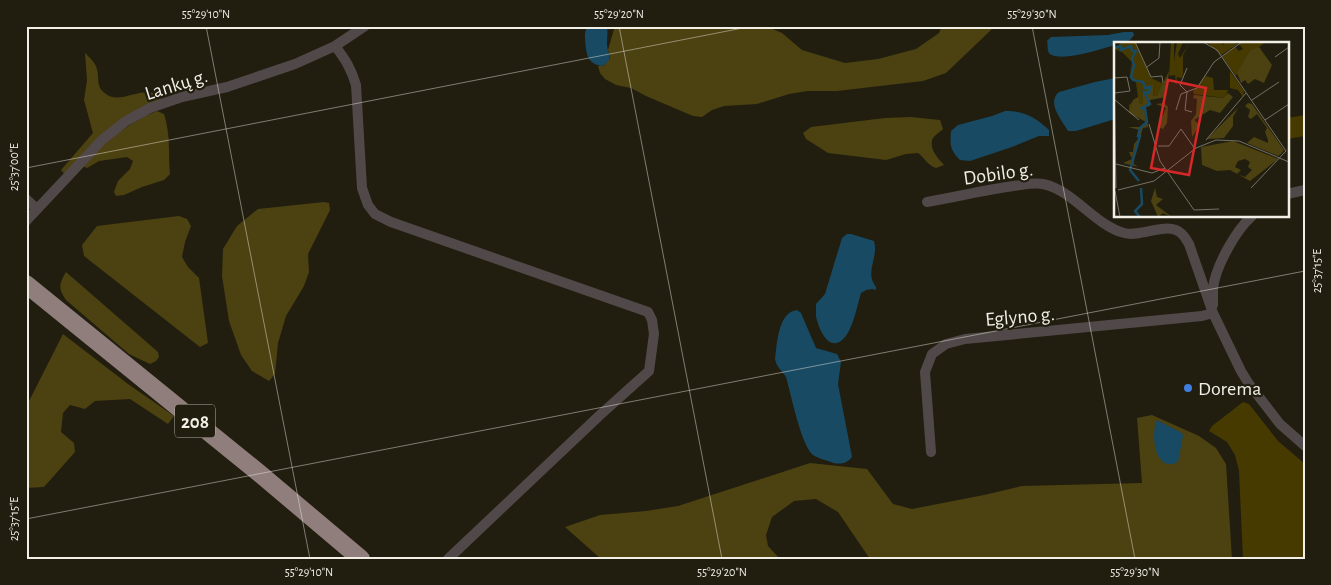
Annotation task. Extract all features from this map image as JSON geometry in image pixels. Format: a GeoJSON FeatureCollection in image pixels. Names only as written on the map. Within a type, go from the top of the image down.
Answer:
{"type":"FeatureCollection","features":[{"type":"Feature","properties":{"kind":"highway","name":"208"},"geometry":{"type":"LineString","coordinates":[[26,284],[259,473],[361,559]]}},
{"type":"Feature","properties":{"kind":"street","name":"Lankų g."},"geometry":{"type":"LineString","coordinates":[[26,221],[102,140],[126,121],[150,108],[182,97],[235,84],[295,64],[335,46],[365,26]]}},
{"type":"Feature","properties":{"kind":"street"},"geometry":{"type":"LineString","coordinates":[[335,46],[346,61],[356,85],[362,188],[368,205],[375,214],[391,222],[648,312],[652,320],[654,334],[649,371],[448,559]]}},
{"type":"Feature","properties":{"kind":"street","name":"Dobilo g."},"geometry":{"type":"LineString","coordinates":[[927,202],[998,188],[1032,183],[1044,184],[1056,188],[1108,226],[1122,233],[1131,234],[1168,228],[1175,229],[1182,234],[1188,244],[1213,314]]}},
{"type":"Feature","properties":{"kind":"street"},"geometry":{"type":"LineString","coordinates":[[1288,194],[1305,190]]}},
{"type":"Feature","properties":{"kind":"street"},"geometry":{"type":"LineString","coordinates":[[26,199],[37,209]]}},
{"type":"Feature","properties":{"kind":"street"},"geometry":{"type":"LineString","coordinates":[[1250,218],[1234,238],[1220,264],[1213,287],[1213,314],[1236,363],[1249,384],[1280,424],[1305,446]]}},
{"type":"Feature","properties":{"kind":"street","name":"Eglyno g."},"geometry":{"type":"LineString","coordinates":[[931,452],[925,372],[932,354],[946,344],[965,338],[1213,314]]}},
{"type":"Feature","properties":{"kind":"shaded area"},"geometry":{"type":"Polygon","coordinates":[[[615,26],[766,26],[782,33],[802,50],[845,63],[878,59],[916,49],[939,33],[942,26],[992,26],[991,30],[946,73],[923,81],[837,91],[808,91],[789,94],[757,104],[724,106],[712,110],[702,117],[693,116],[631,88],[616,85],[605,79],[600,73],[598,66],[603,66],[610,58],[608,50],[615,26]]]}},
{"type":"Feature","properties":{"kind":"shaded area"},"geometry":{"type":"Polygon","coordinates":[[[85,53],[95,64],[100,88],[106,94],[117,98],[147,92],[160,96],[161,100],[140,108],[66,176],[61,170],[93,133],[84,100],[87,80],[85,53]]]}},
{"type":"Feature","properties":{"kind":"shaded area"},"geometry":{"type":"Polygon","coordinates":[[[157,111],[164,114],[166,122],[170,174],[164,180],[124,195],[116,196],[114,192],[118,181],[130,169],[133,161],[127,157],[99,161],[87,168],[83,166],[117,134],[136,121],[157,111]]]}},
{"type":"Feature","properties":{"kind":"shaded area"},"geometry":{"type":"Polygon","coordinates":[[[1305,115],[1305,136],[1288,139],[1288,118],[1305,115]]]}},
{"type":"Feature","properties":{"kind":"shaded area"},"geometry":{"type":"Polygon","coordinates":[[[911,117],[940,120],[943,129],[933,138],[932,145],[934,153],[944,165],[936,168],[933,167],[918,153],[906,154],[886,160],[828,153],[806,139],[803,133],[811,127],[885,118],[911,117]]]}},
{"type":"Feature","properties":{"kind":"shaded area"},"geometry":{"type":"Polygon","coordinates":[[[329,203],[330,210],[308,254],[309,272],[304,286],[286,316],[278,343],[275,374],[269,381],[252,371],[241,355],[229,321],[222,276],[223,249],[237,226],[258,209],[329,203]]]}},
{"type":"Feature","properties":{"kind":"shaded area"},"geometry":{"type":"Polygon","coordinates":[[[179,216],[187,219],[191,226],[182,257],[188,267],[199,278],[208,343],[200,347],[84,256],[82,245],[97,226],[179,216]]]}},
{"type":"Feature","properties":{"kind":"shaded area"},"geometry":{"type":"Polygon","coordinates":[[[66,272],[158,352],[159,357],[156,361],[150,364],[129,354],[66,300],[60,286],[66,272]]]}},
{"type":"Feature","properties":{"kind":"shaded area"},"geometry":{"type":"Polygon","coordinates":[[[63,334],[128,384],[174,416],[168,424],[130,399],[95,401],[85,409],[70,405],[63,413],[61,432],[74,443],[75,452],[44,487],[26,488],[26,407],[63,334]]]}},
{"type":"Feature","properties":{"kind":"shaded area"},"geometry":{"type":"Polygon","coordinates":[[[1243,402],[1249,404],[1278,441],[1305,464],[1305,559],[1243,559],[1239,471],[1235,455],[1227,442],[1209,431],[1212,426],[1243,402]]]}},
{"type":"Feature","properties":{"kind":"shaded area"},"geometry":{"type":"Polygon","coordinates":[[[1152,415],[1199,436],[1216,448],[1226,464],[1232,559],[870,559],[838,512],[816,499],[794,501],[772,517],[766,535],[768,546],[780,559],[601,559],[565,527],[600,515],[678,506],[810,463],[867,469],[893,504],[912,509],[1022,486],[1142,483],[1137,418],[1152,415]]]}},
{"type":"Feature","properties":{"kind":"water"},"geometry":{"type":"Polygon","coordinates":[[[588,26],[607,26],[609,59],[602,66],[593,63],[588,56],[585,36],[588,26]]]}},
{"type":"Feature","properties":{"kind":"water"},"geometry":{"type":"Polygon","coordinates":[[[1133,32],[1134,35],[1130,40],[1114,42],[1114,45],[1076,55],[1055,56],[1049,53],[1048,50],[1047,41],[1051,37],[1133,32]]]}},
{"type":"Feature","properties":{"kind":"water"},"geometry":{"type":"Polygon","coordinates":[[[1114,78],[1114,119],[1076,131],[1068,131],[1056,112],[1055,96],[1059,92],[1114,78]]]}},
{"type":"Feature","properties":{"kind":"water"},"geometry":{"type":"Polygon","coordinates":[[[1005,111],[1018,112],[1034,118],[1049,130],[1049,136],[1039,136],[970,161],[960,160],[951,147],[951,131],[958,125],[1005,111]]]}},
{"type":"Feature","properties":{"kind":"water"},"geometry":{"type":"Polygon","coordinates":[[[847,234],[874,241],[875,253],[871,276],[876,290],[866,290],[861,293],[849,331],[842,340],[832,343],[821,332],[816,316],[816,304],[825,294],[842,238],[847,234]]]}},
{"type":"Feature","properties":{"kind":"water"},"geometry":{"type":"Polygon","coordinates":[[[797,310],[801,313],[816,348],[837,354],[841,362],[838,384],[852,457],[842,463],[819,458],[813,455],[809,449],[804,441],[786,377],[775,359],[782,322],[791,312],[797,310]]]}},
{"type":"Feature","properties":{"kind":"water"},"geometry":{"type":"Polygon","coordinates":[[[1157,420],[1182,433],[1178,462],[1170,464],[1159,458],[1156,451],[1154,434],[1157,420]]]}},
{"type":"Feature","properties":{"kind":"place","name":"Dorema"},"geometry":{"type":"Point","coordinates":[1188,388]}}]}
